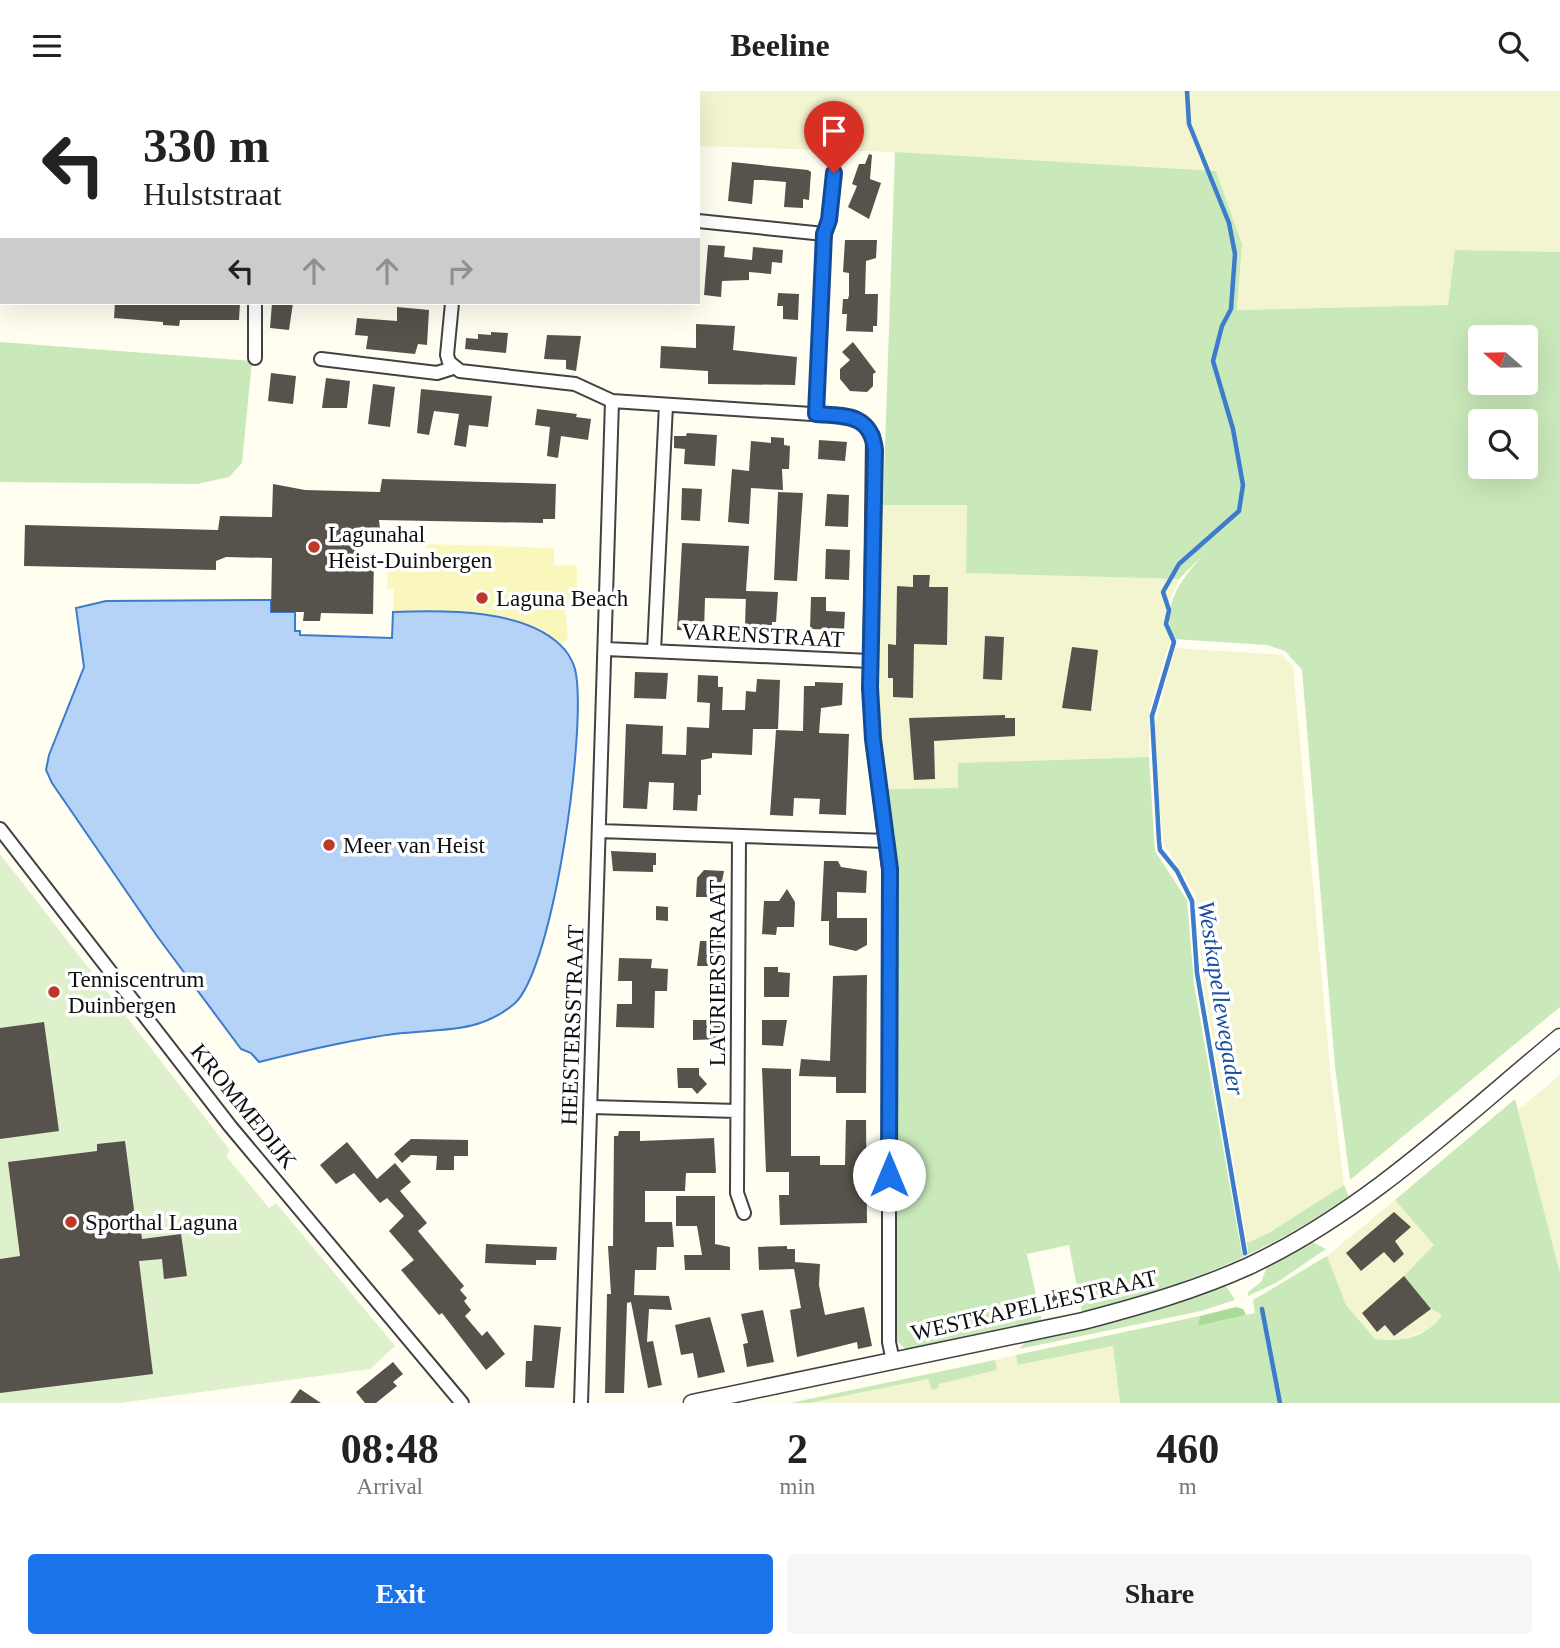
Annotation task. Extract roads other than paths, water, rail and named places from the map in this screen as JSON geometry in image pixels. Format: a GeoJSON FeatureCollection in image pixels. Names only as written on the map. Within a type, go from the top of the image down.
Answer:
{"type":"FeatureCollection","features":[{"type":"Feature","properties":{"kind":"street"},"geometry":{"type":"LineString","coordinates":[[816,414],[824,234],[829,220],[834,173]]}},
{"type":"Feature","properties":{"kind":"street"},"geometry":{"type":"LineString","coordinates":[[700,221],[824,234]]}},
{"type":"Feature","properties":{"kind":"street"},"geometry":{"type":"LineString","coordinates":[[255,305],[255,358]]}},
{"type":"Feature","properties":{"kind":"street"},"geometry":{"type":"LineString","coordinates":[[452,305],[447,355],[453,367]]}},
{"type":"Feature","properties":{"kind":"street"},"geometry":{"type":"LineString","coordinates":[[321,359],[437,373],[453,367],[575,384],[612,401],[816,414],[858,420],[867,426],[873,436],[870,661],[873,739],[887,841],[889,1342],[894,1361]]}},
{"type":"Feature","properties":{"kind":"street","name":"HEESTERSSTRAAT"},"geometry":{"type":"LineString","coordinates":[[581,1403],[612,401]]}},
{"type":"Feature","properties":{"kind":"street"},"geometry":{"type":"LineString","coordinates":[[606,649],[654,651],[666,405]]}},
{"type":"Feature","properties":{"kind":"street","name":"VARENSTRAAT"},"geometry":{"type":"LineString","coordinates":[[654,651],[870,661]]}},
{"type":"Feature","properties":{"kind":"street","name":"KROMMEDIJK"},"geometry":{"type":"LineString","coordinates":[[0,829],[230,1126],[462,1403]]}},
{"type":"Feature","properties":{"kind":"street"},"geometry":{"type":"LineString","coordinates":[[599,831],[887,841]]}},
{"type":"Feature","properties":{"kind":"street","name":"LAURIERSTRAAT"},"geometry":{"type":"LineString","coordinates":[[740,836],[737,1193],[744,1213]]}},
{"type":"Feature","properties":{"kind":"street","name":"WESTKAPELLESTRAAT"},"geometry":{"type":"LineString","coordinates":[[692,1403],[1138,1307],[1250,1265],[1319,1227],[1387,1179],[1560,1037]]}},
{"type":"Feature","properties":{"kind":"street"},"geometry":{"type":"LineString","coordinates":[[591,1107],[737,1111]]}},
{"type":"Feature","properties":{"kind":"water","name":"Meer van Heist"},"geometry":{"type":"Polygon","coordinates":[[[271,600],[271,612],[295,612],[295,631],[300,631],[300,635],[392,638],[393,612],[460,612],[508,619],[530,626],[549,636],[571,659],[575,669],[578,697],[577,739],[572,789],[554,897],[529,982],[514,1004],[500,1014],[472,1026],[360,1039],[259,1062],[251,1053],[241,1049],[157,936],[52,783],[46,770],[49,755],[84,667],[76,608],[106,601],[271,600]]]}},
{"type":"Feature","properties":{"kind":"waterway","name":"Westkapellewegader"},"geometry":{"type":"LineString","coordinates":[[1187,91],[1189,124],[1229,223],[1235,254],[1231,309],[1222,326],[1213,361],[1233,429],[1243,485],[1239,511],[1179,564],[1163,592],[1169,610],[1166,624],[1174,642],[1152,716],[1160,850],[1177,871],[1192,901],[1197,973],[1245,1253]]}},
{"type":"Feature","properties":{"kind":"waterway","name":"Westkapellewegader"},"geometry":{"type":"LineString","coordinates":[[1262,1309],[1280,1403]]}},
{"type":"Feature","properties":{"kind":"place","name":"Lagunahal Heist-Duinbergen"},"geometry":{"type":"Point","coordinates":[314,547]}},
{"type":"Feature","properties":{"kind":"place","name":"Laguna Beach"},"geometry":{"type":"Point","coordinates":[482,598]}},
{"type":"Feature","properties":{"kind":"place","name":"Meer van Heist"},"geometry":{"type":"Point","coordinates":[329,845]}},
{"type":"Feature","properties":{"kind":"place","name":"Tenniscentrum Duinbergen"},"geometry":{"type":"Point","coordinates":[54,992]}},
{"type":"Feature","properties":{"kind":"place","name":"Sporthal Laguna"},"geometry":{"type":"Point","coordinates":[71,1222]}}]}
